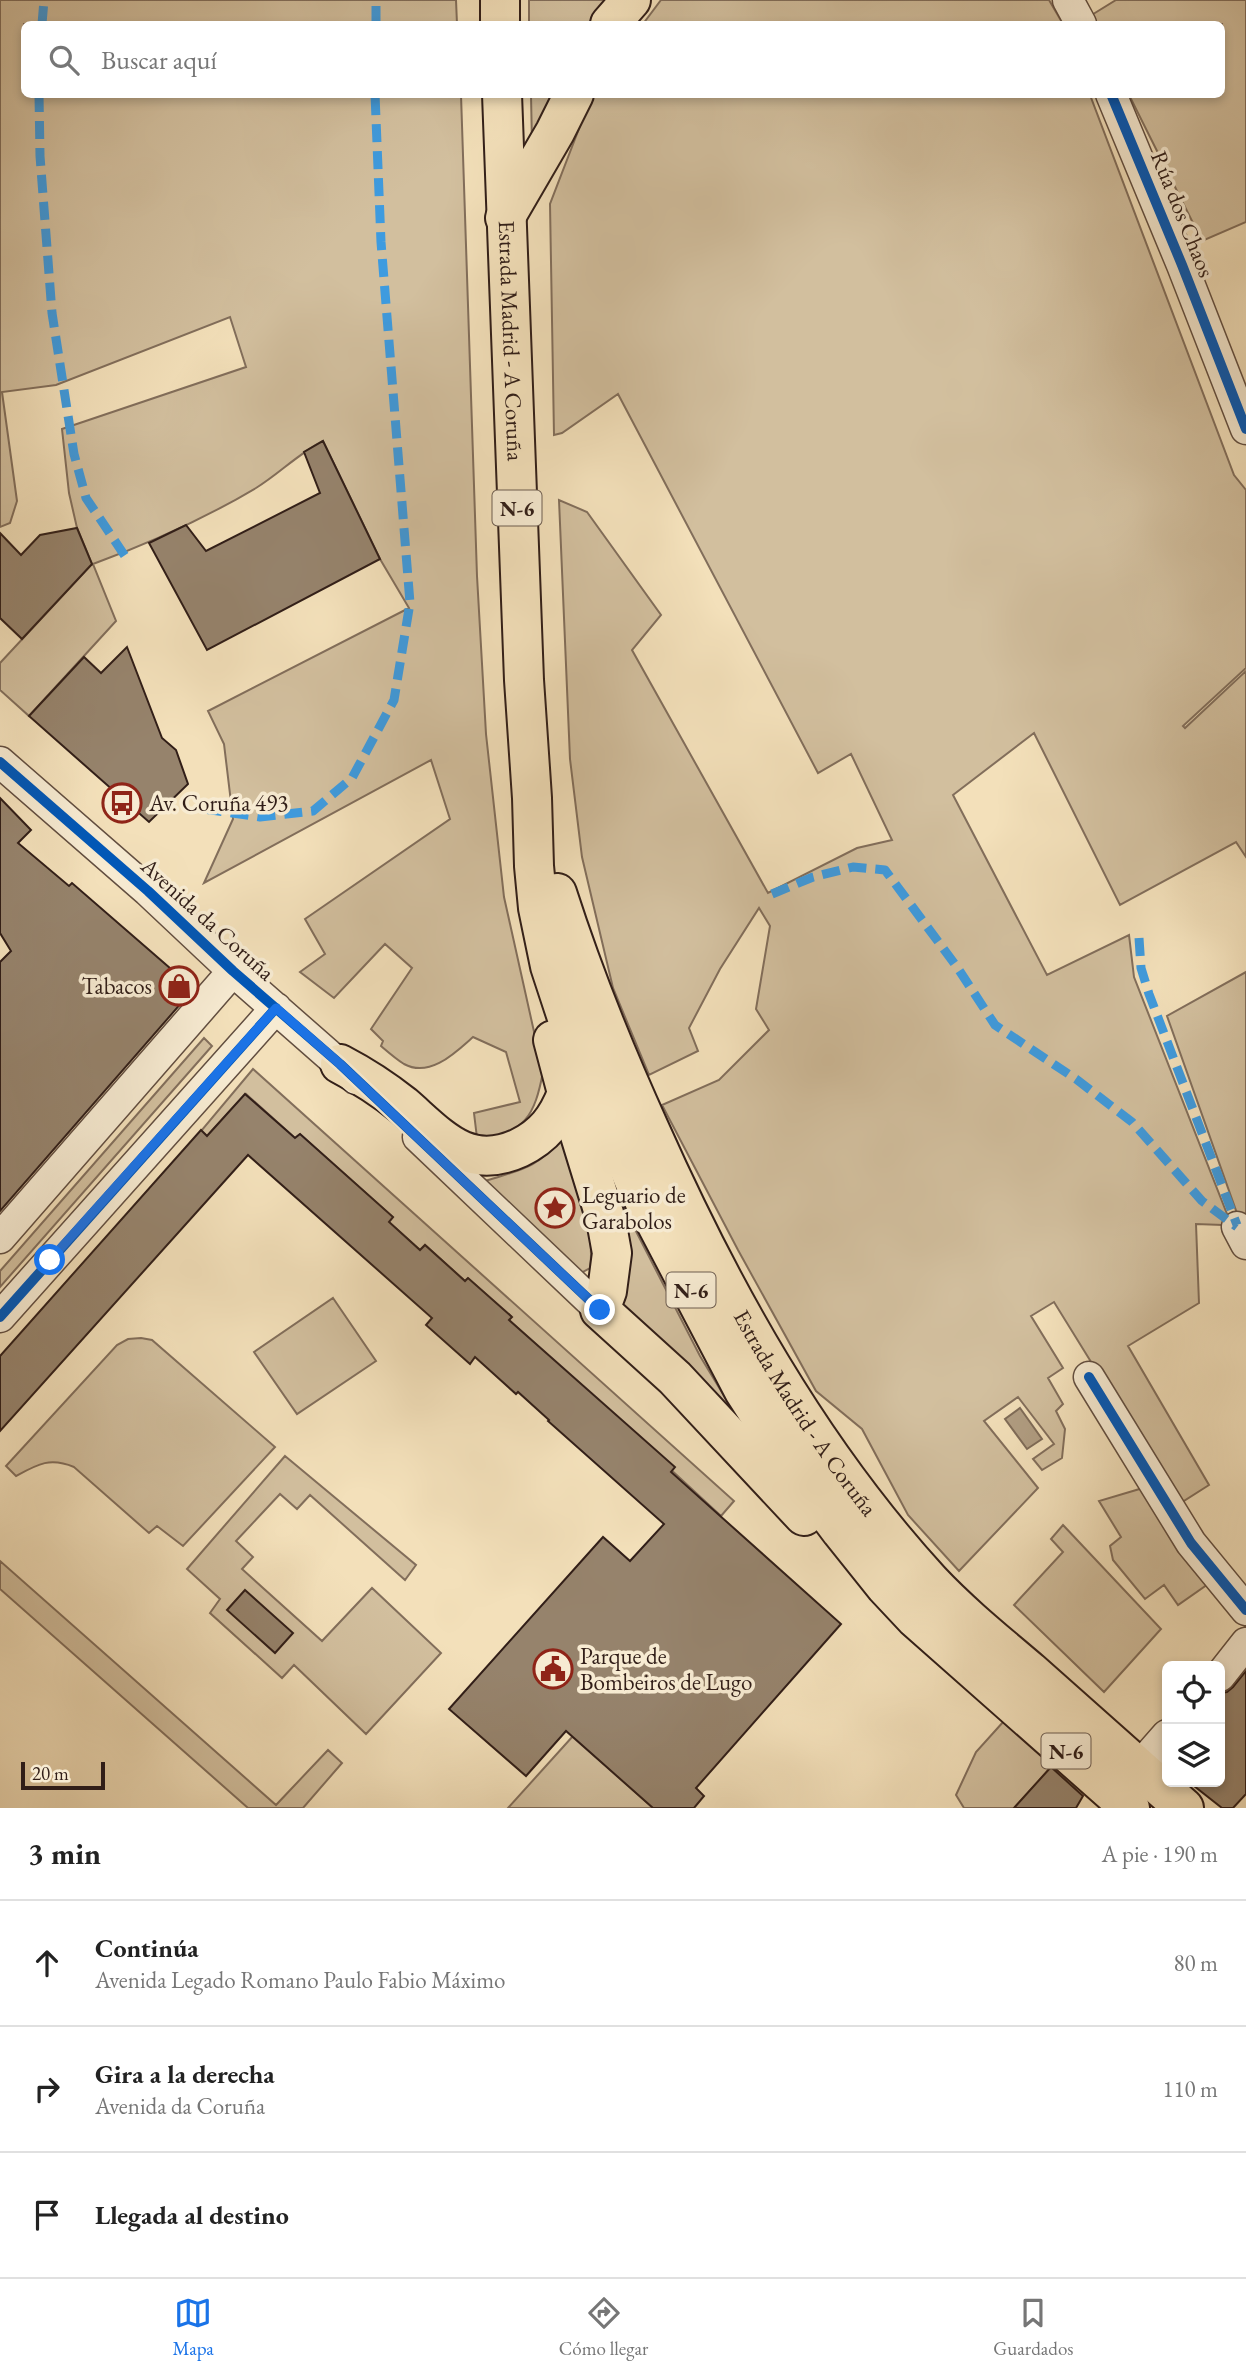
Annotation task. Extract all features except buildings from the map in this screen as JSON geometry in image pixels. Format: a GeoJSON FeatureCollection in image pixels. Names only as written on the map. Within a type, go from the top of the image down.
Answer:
{"type":"FeatureCollection","features":[{"type":"Feature","properties":{"kind":"highway"},"geometry":{"type":"LineString","coordinates":[[500,0],[500,21]]}},
{"type":"Feature","properties":{"kind":"highway"},"geometry":{"type":"LineString","coordinates":[[613,21],[631,0]]}},
{"type":"Feature","properties":{"kind":"highway","name":"Estrada Madrid - A Coruña"},"geometry":{"type":"LineString","coordinates":[[502,98],[524,680],[534,866],[538,908],[550,966],[575,1039],[635,1183],[744,1391],[793,1467],[884,1586],[915,1618],[1121,1794],[1184,1808]]}},
{"type":"Feature","properties":{"kind":"highway"},"geometry":{"type":"LineString","coordinates":[[505,218],[572,98]]}},
{"type":"Feature","properties":{"kind":"highway","name":"Estrada Madrid - A Coruña"},"geometry":{"type":"LineString","coordinates":[[532,798],[571,937],[613,1046],[688,1213],[757,1341],[815,1434],[869,1507],[933,1584],[1121,1794]]}},
{"type":"Feature","properties":{"kind":"highway"},"geometry":{"type":"LineString","coordinates":[[550,966],[546,994],[549,1024],[606,1220],[612,1253],[607,1291],[600,1310]]}},
{"type":"Feature","properties":{"kind":"highway"},"geometry":{"type":"LineString","coordinates":[[340,1064],[369,1079],[438,1137],[461,1152],[478,1156],[506,1154],[531,1142],[549,1127],[567,1093]]}},
{"type":"Feature","properties":{"kind":"highway","name":"N-6"},"geometry":{"type":"LineString","coordinates":[[600,1310],[676,1378],[818,1532],[853,1564],[884,1586]]}},
{"type":"Feature","properties":{"kind":"street","name":"Rúa dos Chaos"},"geometry":{"type":"LineString","coordinates":[[1113,98],[1246,429]]}},
{"type":"Feature","properties":{"kind":"street","name":"Avenida da Coruña"},"geometry":{"type":"LineString","coordinates":[[0,762],[340,1064],[600,1310]]}},
{"type":"Feature","properties":{"kind":"street"},"geometry":{"type":"LineString","coordinates":[[0,1238],[233,971]]}},
{"type":"Feature","properties":{"kind":"street"},"geometry":{"type":"LineString","coordinates":[[0,1317],[276,1008]]}},
{"type":"Feature","properties":{"kind":"street"},"geometry":{"type":"LineString","coordinates":[[1089,1377],[1191,1543],[1246,1610]]}},
{"type":"Feature","properties":{"kind":"street"},"geometry":{"type":"LineString","coordinates":[[1225,1670],[1246,1643]]}},
{"type":"Feature","properties":{"kind":"street"},"geometry":{"type":"LineString","coordinates":[[1121,1794],[1162,1741]]}},
{"type":"Feature","properties":{"kind":"shaded area"},"geometry":{"type":"Polygon","coordinates":[[[0,0],[456,0],[457,21],[21,21],[21,98],[461,98],[477,576],[486,734],[504,897],[543,1072],[531,1111],[517,1127],[506,1133],[477,1138],[474,1113],[520,1102],[506,1052],[473,1037],[442,1062],[414,1068],[401,1062],[381,1046],[383,1041],[371,1029],[412,968],[385,944],[334,998],[300,972],[325,954],[305,919],[450,819],[431,760],[204,883],[233,819],[224,744],[208,711],[409,608],[380,559],[323,441],[256,488],[217,510],[156,539],[93,564],[116,621],[29,716],[0,690],[0,663],[92,564],[77,528],[69,493],[62,429],[246,367],[230,317],[56,385],[2,392],[17,501],[10,523],[0,527],[0,0]]]}},
{"type":"Feature","properties":{"kind":"shaded area"},"geometry":{"type":"Polygon","coordinates":[[[529,0],[615,0],[596,21],[529,21],[529,0]]]}},
{"type":"Feature","properties":{"kind":"shaded area"},"geometry":{"type":"Polygon","coordinates":[[[661,0],[1049,0],[1061,21],[645,21],[661,0]]]}},
{"type":"Feature","properties":{"kind":"shaded area"},"geometry":{"type":"Polygon","coordinates":[[[1116,0],[1246,0],[1246,222],[1202,241],[1130,98],[1225,98],[1225,21],[1092,21],[1090,16],[1116,0]]]}},
{"type":"Feature","properties":{"kind":"shaded area"},"geometry":{"type":"Polygon","coordinates":[[[531,98],[553,98],[532,144],[531,98]]]}},
{"type":"Feature","properties":{"kind":"shaded area"},"geometry":{"type":"Polygon","coordinates":[[[591,98],[1091,98],[1234,475],[1246,490],[1246,668],[1183,726],[1185,728],[1246,671],[1246,857],[1236,842],[1120,905],[1034,733],[953,795],[1047,975],[1129,935],[1134,977],[1227,1214],[1229,1223],[1223,1225],[1196,1224],[1199,1303],[1128,1346],[1209,1485],[1179,1504],[1054,1302],[1031,1316],[1063,1368],[1048,1378],[1063,1404],[1056,1411],[1065,1429],[1062,1458],[1042,1470],[1033,1459],[1054,1444],[1018,1397],[984,1421],[1038,1488],[959,1571],[908,1515],[862,1429],[816,1391],[662,1105],[719,1080],[769,1030],[756,1009],[770,926],[759,908],[720,969],[689,1028],[698,1051],[649,1075],[613,988],[582,857],[570,759],[559,500],[587,512],[661,615],[632,650],[768,893],[857,848],[892,840],[851,754],[818,773],[618,394],[562,433],[554,435],[550,204],[591,98]]]}},
{"type":"Feature","properties":{"kind":"shaded area"},"geometry":{"type":"Polygon","coordinates":[[[1246,972],[1246,1230],[1238,1216],[1167,1016],[1246,972]]]}},
{"type":"Feature","properties":{"kind":"shaded area"},"geometry":{"type":"Polygon","coordinates":[[[204,1038],[212,1046],[0,1287],[0,1271],[204,1038]]]}},
{"type":"Feature","properties":{"kind":"shaded area"},"geometry":{"type":"Polygon","coordinates":[[[253,1069],[734,1501],[721,1516],[509,1320],[511,1316],[468,1278],[465,1281],[425,1245],[420,1250],[389,1222],[393,1217],[300,1134],[295,1138],[246,1094],[207,1136],[201,1131],[253,1069]]]}},
{"type":"Feature","properties":{"kind":"shaded area"},"geometry":{"type":"Polygon","coordinates":[[[564,1136],[590,1237],[590,1268],[581,1273],[485,1181],[529,1166],[546,1155],[564,1136]]]}},
{"type":"Feature","properties":{"kind":"shaded area"},"geometry":{"type":"Polygon","coordinates":[[[621,1202],[700,1356],[729,1404],[721,1404],[620,1303],[629,1247],[621,1202]]]}},
{"type":"Feature","properties":{"kind":"shaded area"},"geometry":{"type":"Polygon","coordinates":[[[333,1298],[376,1361],[297,1414],[254,1352],[333,1298]]]}},
{"type":"Feature","properties":{"kind":"shaded area"},"geometry":{"type":"Polygon","coordinates":[[[128,1339],[152,1340],[275,1447],[183,1546],[157,1526],[149,1533],[74,1467],[58,1462],[44,1463],[16,1476],[6,1466],[117,1345],[128,1339]]]}},
{"type":"Feature","properties":{"kind":"shaded area"},"geometry":{"type":"Polygon","coordinates":[[[1020,1408],[1042,1439],[1027,1449],[1005,1419],[1020,1408]]]}},
{"type":"Feature","properties":{"kind":"shaded area"},"geometry":{"type":"Polygon","coordinates":[[[285,1456],[416,1565],[405,1580],[310,1495],[297,1509],[280,1494],[236,1541],[253,1557],[242,1569],[322,1641],[372,1588],[441,1653],[366,1734],[294,1665],[282,1678],[210,1613],[220,1599],[187,1569],[285,1456]]]}},
{"type":"Feature","properties":{"kind":"shaded area"},"geometry":{"type":"Polygon","coordinates":[[[1143,1488],[1211,1582],[1178,1605],[1164,1585],[1145,1599],[1113,1560],[1110,1546],[1121,1537],[1099,1501],[1143,1488]]]}},
{"type":"Feature","properties":{"kind":"shaded area"},"geometry":{"type":"Polygon","coordinates":[[[1063,1525],[1161,1629],[1104,1692],[1014,1605],[1063,1552],[1051,1539],[1063,1525]]]}},
{"type":"Feature","properties":{"kind":"shaded area"},"geometry":{"type":"Polygon","coordinates":[[[0,1561],[276,1805],[328,1750],[342,1763],[303,1808],[248,1808],[0,1589],[0,1561]]]}},
{"type":"Feature","properties":{"kind":"shaded area"},"geometry":{"type":"Polygon","coordinates":[[[1004,1721],[1053,1765],[1014,1808],[964,1808],[956,1795],[976,1752],[1004,1721]]]}},
{"type":"Feature","properties":{"kind":"shaded area"},"geometry":{"type":"Polygon","coordinates":[[[573,1736],[653,1808],[508,1808],[573,1736]]]}},
{"type":"Feature","properties":{"kind":"marked path"},"geometry":{"type":"LineString","coordinates":[[42,21],[44,0]]}},
{"type":"Feature","properties":{"kind":"marked path"},"geometry":{"type":"LineString","coordinates":[[376,0],[376,21]]}},
{"type":"Feature","properties":{"kind":"marked path"},"geometry":{"type":"LineString","coordinates":[[39,98],[40,156],[52,313],[74,454],[86,498],[129,562]]}},
{"type":"Feature","properties":{"kind":"marked path"},"geometry":{"type":"LineString","coordinates":[[204,809],[260,817],[313,811],[352,778],[394,700],[410,603],[381,242],[375,98]]}},
{"type":"Feature","properties":{"kind":"marked path"},"geometry":{"type":"LineString","coordinates":[[772,894],[813,877],[853,867],[885,870],[957,967],[995,1025],[1076,1079],[1132,1122],[1202,1201],[1237,1227]]}},
{"type":"Feature","properties":{"kind":"marked path"},"geometry":{"type":"LineString","coordinates":[[1139,938],[1141,968],[1149,994],[1237,1225]]}},
{"type":"Feature","properties":{"kind":"cycle path"},"geometry":{"type":"LineString","coordinates":[[1113,98],[1246,429]]}},
{"type":"Feature","properties":{"kind":"cycle path"},"geometry":{"type":"LineString","coordinates":[[0,762],[340,1064],[600,1310]]}},
{"type":"Feature","properties":{"kind":"cycle path"},"geometry":{"type":"LineString","coordinates":[[0,1317],[276,1008]]}},
{"type":"Feature","properties":{"kind":"cycle path"},"geometry":{"type":"LineString","coordinates":[[1089,1377],[1191,1543],[1246,1610]]}},
{"type":"Feature","properties":{"kind":"place","name":"Av. Coruña 493"},"geometry":{"type":"Point","coordinates":[122,803]}},
{"type":"Feature","properties":{"kind":"place","name":"Tabacos"},"geometry":{"type":"Point","coordinates":[179,986]}},
{"type":"Feature","properties":{"kind":"place","name":"Leguario de Garabolos"},"geometry":{"type":"Point","coordinates":[555,1208]}},
{"type":"Feature","properties":{"kind":"place","name":"Parque de Bombeiros de Lugo"},"geometry":{"type":"Point","coordinates":[553,1669]}},
{"type":"Feature","properties":{"kind":"route"},"geometry":{"type":"LineString","coordinates":[[50,1260],[276,1008],[340,1064],[600,1310]]}}]}
